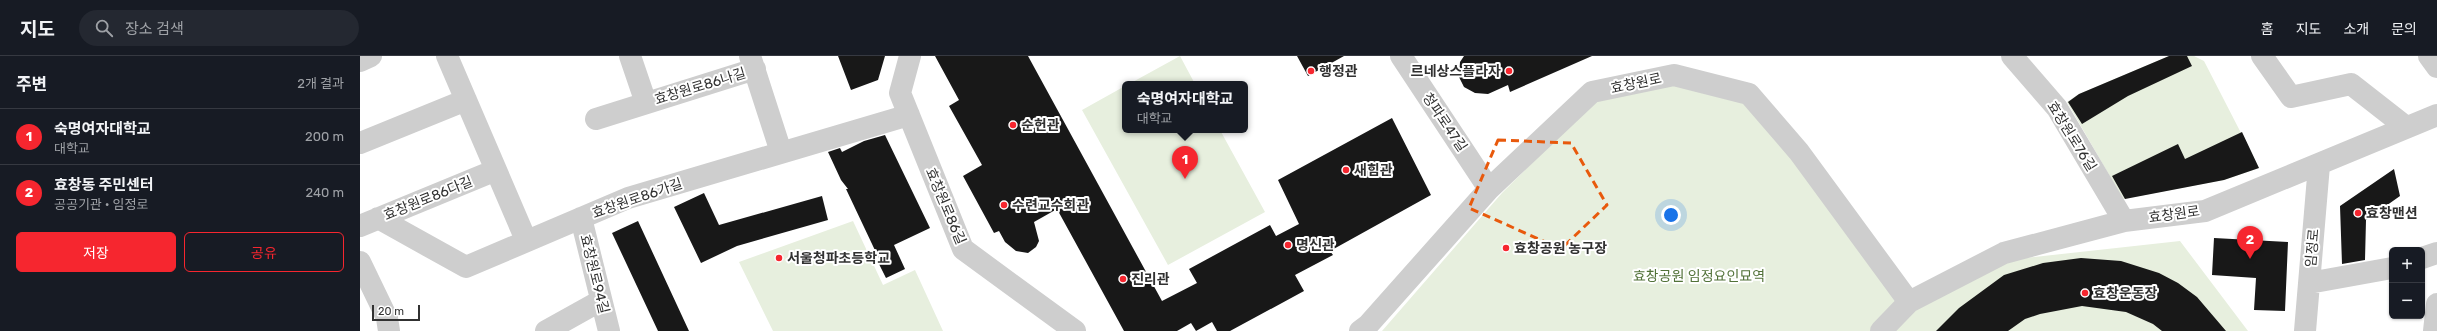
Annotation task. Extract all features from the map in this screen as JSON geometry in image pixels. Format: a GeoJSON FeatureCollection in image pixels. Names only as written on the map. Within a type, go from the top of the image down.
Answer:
{"type":"FeatureCollection","features":[{"type":"Feature","properties":{"kind":"street"},"geometry":{"type":"LineString","coordinates":[[360,61],[371,56]]}},
{"type":"Feature","properties":{"kind":"street"},"geometry":{"type":"LineString","coordinates":[[446,56],[526,240]]}},
{"type":"Feature","properties":{"kind":"street","name":"효창원로86나길"},"geometry":{"type":"LineString","coordinates":[[630,56],[646,103]]}},
{"type":"Feature","properties":{"kind":"street","name":"효창원로86길"},"geometry":{"type":"LineString","coordinates":[[910,56],[900,93],[963,249],[1075,331]]}},
{"type":"Feature","properties":{"kind":"street","name":"청파로47길"},"geometry":{"type":"LineString","coordinates":[[1401,56],[1489,189]]}},
{"type":"Feature","properties":{"kind":"street","name":"효창원로76길"},"geometry":{"type":"LineString","coordinates":[[2012,56],[2057,108],[2124,221]]}},
{"type":"Feature","properties":{"kind":"street"},"geometry":{"type":"LineString","coordinates":[[2262,56],[2291,97],[2351,84],[2406,127]]}},
{"type":"Feature","properties":{"kind":"street"},"geometry":{"type":"LineString","coordinates":[[2429,56],[2437,67]]}},
{"type":"Feature","properties":{"kind":"street","name":"효창원로86나길"},"geometry":{"type":"LineString","coordinates":[[596,119],[646,103],[753,63],[781,152]]}},
{"type":"Feature","properties":{"kind":"street","name":"효창원로"},"geometry":{"type":"LineString","coordinates":[[1360,331],[1368,325],[1489,189],[1592,92],[1674,75],[1749,94],[1799,152],[1909,302]]}},
{"type":"Feature","properties":{"kind":"street"},"geometry":{"type":"LineString","coordinates":[[360,143],[466,100]]}},
{"type":"Feature","properties":{"kind":"street","name":"효창원로86가길"},"geometry":{"type":"LineString","coordinates":[[369,222],[466,267],[526,240],[628,198],[909,115]]}},
{"type":"Feature","properties":{"kind":"street","name":"효창원로"},"geometry":{"type":"LineString","coordinates":[[1882,331],[1909,302],[2004,253],[2124,221],[2205,211],[2437,115]]}},
{"type":"Feature","properties":{"kind":"street","name":"임정로"},"geometry":{"type":"LineString","coordinates":[[2305,331],[2319,165]]}},
{"type":"Feature","properties":{"kind":"street","name":"효창원로86다길"},"geometry":{"type":"LineString","coordinates":[[369,222],[496,170]]}},
{"type":"Feature","properties":{"kind":"street","name":"효창원로94길"},"geometry":{"type":"LineString","coordinates":[[581,218],[600,301],[609,331]]}},
{"type":"Feature","properties":{"kind":"street"},"geometry":{"type":"LineString","coordinates":[[2425,257],[2437,253]]}},
{"type":"Feature","properties":{"kind":"street"},"geometry":{"type":"LineString","coordinates":[[360,262],[387,318],[389,331]]}},
{"type":"Feature","properties":{"kind":"street"},"geometry":{"type":"LineString","coordinates":[[2309,283],[2389,269]]}},
{"type":"Feature","properties":{"kind":"street"},"geometry":{"type":"LineString","coordinates":[[546,331],[600,301]]}},
{"type":"Feature","properties":{"kind":"street"},"geometry":{"type":"LineString","coordinates":[[2434,331],[2437,304]]}},
{"type":"Feature","properties":{"kind":"highlighted area"},"geometry":{"type":"Polygon","coordinates":[[[1498,140],[1571,143],[1607,205],[1561,249],[1469,208],[1498,140]]]}},
{"type":"Feature","properties":{"kind":"green space"},"geometry":{"type":"Polygon","coordinates":[[[1180,56],[1193,81],[1134,81],[1180,56]]]}},
{"type":"Feature","properties":{"kind":"green space"},"geometry":{"type":"Polygon","coordinates":[[[2169,56],[2194,56],[2204,61],[2259,168],[2224,180],[2123,199],[2067,102],[2079,94],[2169,56]]]}},
{"type":"Feature","properties":{"kind":"green space","name":"효창공원 임정요인묘역"},"geometry":{"type":"Polygon","coordinates":[[[1675,82],[1745,100],[1909,309],[2007,260],[2180,241],[2248,331],[1382,331],[1502,193],[1597,98],[1675,82]]]}},
{"type":"Feature","properties":{"kind":"green space"},"geometry":{"type":"Polygon","coordinates":[[[1122,88],[1122,133],[1222,133],[1265,212],[1168,265],[1082,110],[1122,88]]]}},
{"type":"Feature","properties":{"kind":"green space"},"geometry":{"type":"Polygon","coordinates":[[[853,221],[883,285],[915,270],[943,331],[773,331],[739,262],[853,221]]]}},
{"type":"Feature","properties":{"kind":"building"},"geometry":{"type":"Polygon","coordinates":[[[838,56],[885,56],[878,80],[851,90],[838,56]]]}},
{"type":"Feature","properties":{"kind":"building"},"geometry":{"type":"Polygon","coordinates":[[[935,56],[1028,56],[1162,301],[1197,283],[1189,269],[1270,225],[1276,236],[1299,224],[1278,180],[1392,118],[1431,195],[1330,251],[1333,255],[1295,275],[1304,291],[1230,331],[1217,331],[1212,322],[1196,331],[1191,323],[1177,331],[1124,331],[1057,209],[1034,222],[1039,241],[1036,247],[1028,253],[1016,251],[1005,242],[999,231],[994,233],[963,176],[982,165],[949,106],[959,100],[935,56]]]}},
{"type":"Feature","properties":{"kind":"building","name":"행정관"},"geometry":{"type":"Polygon","coordinates":[[[1297,56],[1344,56],[1308,76],[1297,56]]]}},
{"type":"Feature","properties":{"kind":"building","name":"르네상스플라자"},"geometry":{"type":"Polygon","coordinates":[[[1464,56],[1592,56],[1510,92],[1508,85],[1488,94],[1475,93],[1464,87],[1459,77],[1460,62],[1464,56]]]}},
{"type":"Feature","properties":{"kind":"building"},"geometry":{"type":"Polygon","coordinates":[[[2169,56],[2187,56],[2192,66],[2128,96],[2082,124],[2068,102],[2079,94],[2169,56]]]}},
{"type":"Feature","properties":{"kind":"building"},"geometry":{"type":"Polygon","coordinates":[[[2242,132],[2259,168],[2224,180],[2125,199],[2112,176],[2178,144],[2185,159],[2242,132]]]}},
{"type":"Feature","properties":{"kind":"building"},"geometry":{"type":"Polygon","coordinates":[[[885,135],[930,228],[894,245],[905,269],[886,278],[879,264],[881,263],[846,189],[848,189],[841,180],[828,152],[840,148],[842,152],[864,141],[885,135]]]}},
{"type":"Feature","properties":{"kind":"building","name":"효창맨션"},"geometry":{"type":"Polygon","coordinates":[[[2394,169],[2400,196],[2366,220],[2365,260],[2342,264],[2340,206],[2394,169]]]}},
{"type":"Feature","properties":{"kind":"building"},"geometry":{"type":"Polygon","coordinates":[[[704,193],[719,225],[822,196],[828,220],[737,246],[701,263],[674,207],[704,193]]]}},
{"type":"Feature","properties":{"kind":"building"},"geometry":{"type":"Polygon","coordinates":[[[638,221],[689,331],[658,331],[612,233],[638,221]]]}},
{"type":"Feature","properties":{"kind":"building"},"geometry":{"type":"Polygon","coordinates":[[[2214,238],[2288,242],[2285,311],[2254,310],[2256,278],[2212,275],[2214,238]]]}},
{"type":"Feature","properties":{"kind":"building","name":"효창운동장"},"geometry":{"type":"Polygon","coordinates":[[[2081,258],[2121,261],[2159,273],[2178,283],[2197,297],[2226,331],[2162,331],[2153,324],[2126,312],[2082,306],[2040,314],[2025,319],[2008,331],[1936,331],[1959,308],[2004,275],[2043,263],[2081,258]]]}},
{"type":"Feature","properties":{"kind":"place","name":"행정관"},"geometry":{"type":"Point","coordinates":[1311,71]}},
{"type":"Feature","properties":{"kind":"place","name":"르네상스플라자"},"geometry":{"type":"Point","coordinates":[1509,71]}},
{"type":"Feature","properties":{"kind":"place","name":"순헌관"},"geometry":{"type":"Point","coordinates":[1013,125]}},
{"type":"Feature","properties":{"kind":"place","name":"새힘관"},"geometry":{"type":"Point","coordinates":[1346,170]}},
{"type":"Feature","properties":{"kind":"place","name":"숙명여자대학교"},"geometry":{"type":"Point","coordinates":[1185,179]}},
{"type":"Feature","properties":{"kind":"place","name":"수련교수회관"},"geometry":{"type":"Point","coordinates":[1004,205]}},
{"type":"Feature","properties":{"kind":"place","name":"효창맨션"},"geometry":{"type":"Point","coordinates":[2358,213]}},
{"type":"Feature","properties":{"kind":"place","name":"명신관"},"geometry":{"type":"Point","coordinates":[1288,245]}},
{"type":"Feature","properties":{"kind":"place","name":"효창공원 농구장"},"geometry":{"type":"Point","coordinates":[1506,248]}},
{"type":"Feature","properties":{"kind":"place","name":"서울청파초등학교"},"geometry":{"type":"Point","coordinates":[779,258]}},
{"type":"Feature","properties":{"kind":"place","name":"효창동 주민센터"},"geometry":{"type":"Point","coordinates":[2250,259]}},
{"type":"Feature","properties":{"kind":"place","name":"진리관"},"geometry":{"type":"Point","coordinates":[1123,279]}},
{"type":"Feature","properties":{"kind":"place","name":"효창운동장"},"geometry":{"type":"Point","coordinates":[2085,293]}}]}
